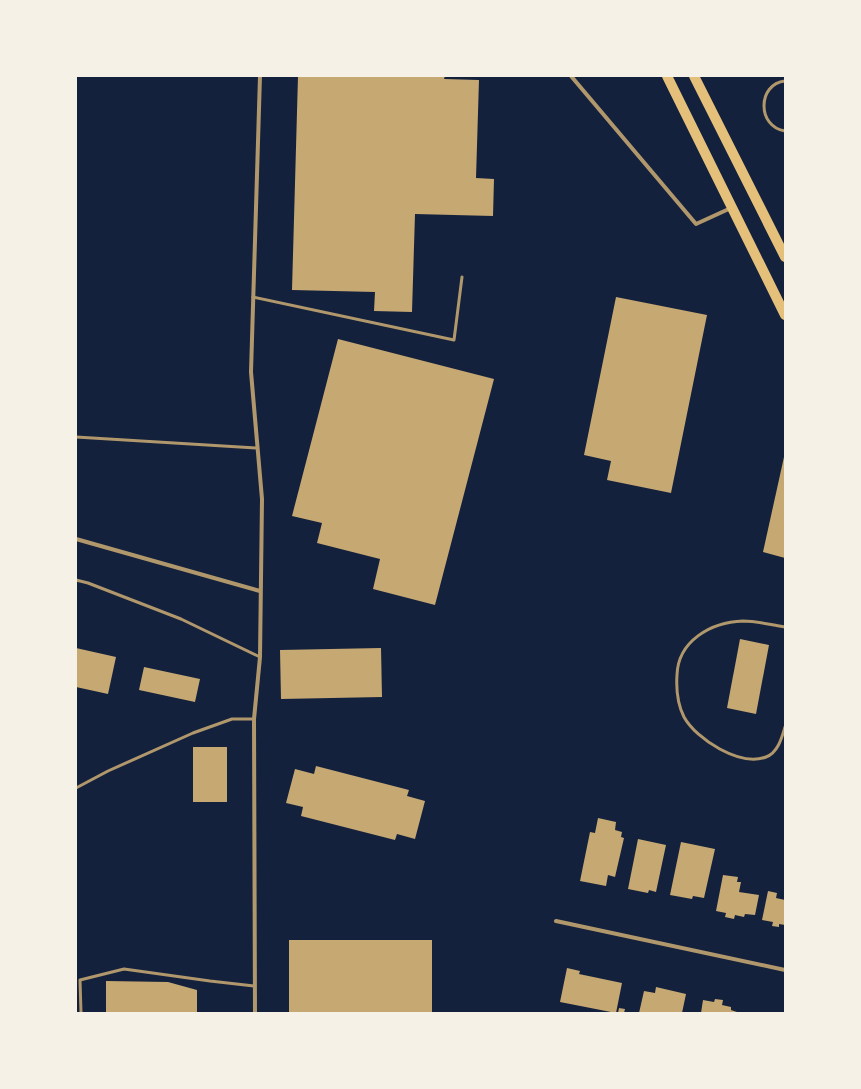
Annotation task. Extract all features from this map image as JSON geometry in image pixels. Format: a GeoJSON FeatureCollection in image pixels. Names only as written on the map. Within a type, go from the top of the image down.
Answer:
{"type":"FeatureCollection","features":[{"type":"Feature","properties":{"kind":"main road"},"geometry":{"type":"LineString","coordinates":[[667,76],[785,315]]}},
{"type":"Feature","properties":{"kind":"main road"},"geometry":{"type":"LineString","coordinates":[[694,76],[785,257]]}},
{"type":"Feature","properties":{"kind":"street"},"geometry":{"type":"LineString","coordinates":[[255,1013],[254,719],[260,657],[262,499],[250,372],[260,76]]}},
{"type":"Feature","properties":{"kind":"street"},"geometry":{"type":"LineString","coordinates":[[571,76],[696,224],[732,208]]}},
{"type":"Feature","properties":{"kind":"street"},"geometry":{"type":"LineString","coordinates":[[76,539],[260,591]]}},
{"type":"Feature","properties":{"kind":"street"},"geometry":{"type":"LineString","coordinates":[[556,921],[785,970]]}},
{"type":"Feature","properties":{"kind":"lane"},"geometry":{"type":"LineString","coordinates":[[785,81],[774,85],[768,91],[764,98],[763,106],[764,114],[768,122],[775,128],[785,131]]}},
{"type":"Feature","properties":{"kind":"lane"},"geometry":{"type":"LineString","coordinates":[[253,297],[454,340],[462,277]]}},
{"type":"Feature","properties":{"kind":"lane"},"geometry":{"type":"LineString","coordinates":[[76,437],[257,448]]}},
{"type":"Feature","properties":{"kind":"lane"},"geometry":{"type":"LineString","coordinates":[[76,580],[181,618],[260,657]]}},
{"type":"Feature","properties":{"kind":"lane"},"geometry":{"type":"LineString","coordinates":[[785,627],[743,621],[728,623],[704,632],[687,646],[681,656],[677,668],[676,687],[679,705],[691,727],[702,738],[730,754],[747,758],[767,757],[774,752],[779,744],[785,727]]}},
{"type":"Feature","properties":{"kind":"lane"},"geometry":{"type":"LineString","coordinates":[[76,788],[108,771],[200,731],[232,719],[254,719]]}},
{"type":"Feature","properties":{"kind":"lane"},"geometry":{"type":"LineString","coordinates":[[81,1013],[80,980],[124,969],[254,986]]}},
{"type":"Feature","properties":{"kind":"building"},"geometry":{"type":"Polygon","coordinates":[[[298,76],[445,76],[444,79],[479,80],[476,178],[494,179],[493,216],[415,214],[412,312],[374,311],[375,292],[292,290],[298,76]]]}},
{"type":"Feature","properties":{"kind":"building"},"geometry":{"type":"Polygon","coordinates":[[[616,297],[707,315],[671,493],[607,480],[611,461],[584,455],[616,297]]]}},
{"type":"Feature","properties":{"kind":"building"},"geometry":{"type":"Polygon","coordinates":[[[338,339],[494,379],[435,605],[373,589],[380,559],[317,543],[322,523],[292,516],[338,339]]]}},
{"type":"Feature","properties":{"kind":"building"},"geometry":{"type":"Polygon","coordinates":[[[785,457],[785,558],[763,552],[785,457]]]}},
{"type":"Feature","properties":{"kind":"building"},"geometry":{"type":"Polygon","coordinates":[[[740,639],[769,645],[756,714],[727,708],[740,639]]]}},
{"type":"Feature","properties":{"kind":"building"},"geometry":{"type":"Polygon","coordinates":[[[76,648],[116,657],[108,694],[76,687],[76,648]]]}},
{"type":"Feature","properties":{"kind":"building"},"geometry":{"type":"Polygon","coordinates":[[[381,648],[382,697],[281,699],[280,650],[381,648]]]}},
{"type":"Feature","properties":{"kind":"building"},"geometry":{"type":"Polygon","coordinates":[[[144,667],[200,679],[195,702],[139,690],[144,667]]]}},
{"type":"Feature","properties":{"kind":"building"},"geometry":{"type":"Polygon","coordinates":[[[193,747],[227,747],[227,802],[193,802],[193,747]]]}},
{"type":"Feature","properties":{"kind":"building"},"geometry":{"type":"Polygon","coordinates":[[[316,766],[409,790],[407,796],[425,801],[415,839],[397,834],[395,840],[301,816],[303,807],[286,803],[295,769],[314,774],[316,766]]]}},
{"type":"Feature","properties":{"kind":"building"},"geometry":{"type":"Polygon","coordinates":[[[598,818],[616,822],[615,830],[622,832],[621,837],[624,838],[615,877],[608,875],[606,886],[580,881],[590,832],[595,833],[598,818]]]}},
{"type":"Feature","properties":{"kind":"building"},"geometry":{"type":"Polygon","coordinates":[[[638,839],[666,845],[656,892],[649,890],[648,893],[628,889],[638,839]]]}},
{"type":"Feature","properties":{"kind":"building"},"geometry":{"type":"Polygon","coordinates":[[[681,842],[715,849],[704,898],[693,896],[692,899],[670,895],[681,842]]]}},
{"type":"Feature","properties":{"kind":"building"},"geometry":{"type":"Polygon","coordinates":[[[723,875],[738,877],[737,882],[741,882],[739,892],[759,895],[755,915],[745,914],[744,917],[735,915],[734,919],[725,917],[726,913],[716,911],[723,875]]]}},
{"type":"Feature","properties":{"kind":"building"},"geometry":{"type":"Polygon","coordinates":[[[768,891],[777,893],[776,898],[785,900],[785,925],[779,924],[779,927],[772,926],[773,922],[762,920],[768,891]]]}},
{"type":"Feature","properties":{"kind":"building"},"geometry":{"type":"Polygon","coordinates":[[[289,940],[432,940],[432,1013],[289,1013],[289,940]]]}},
{"type":"Feature","properties":{"kind":"building"},"geometry":{"type":"Polygon","coordinates":[[[567,968],[580,971],[579,974],[622,983],[616,1013],[560,1002],[567,968]]]}},
{"type":"Feature","properties":{"kind":"building"},"geometry":{"type":"Polygon","coordinates":[[[106,981],[168,982],[197,990],[197,1013],[106,1013],[106,981]]]}},
{"type":"Feature","properties":{"kind":"building"},"geometry":{"type":"Polygon","coordinates":[[[656,987],[686,994],[682,1013],[639,1013],[644,991],[655,993],[656,987]]]}},
{"type":"Feature","properties":{"kind":"building"},"geometry":{"type":"Polygon","coordinates":[[[715,999],[723,1000],[722,1005],[731,1007],[731,1010],[740,1013],[701,1013],[703,1000],[714,1002],[715,999]]]}},
{"type":"Feature","properties":{"kind":"building"},"geometry":{"type":"Polygon","coordinates":[[[619,1008],[625,1009],[624,1013],[618,1013],[619,1008]]]}}]}
